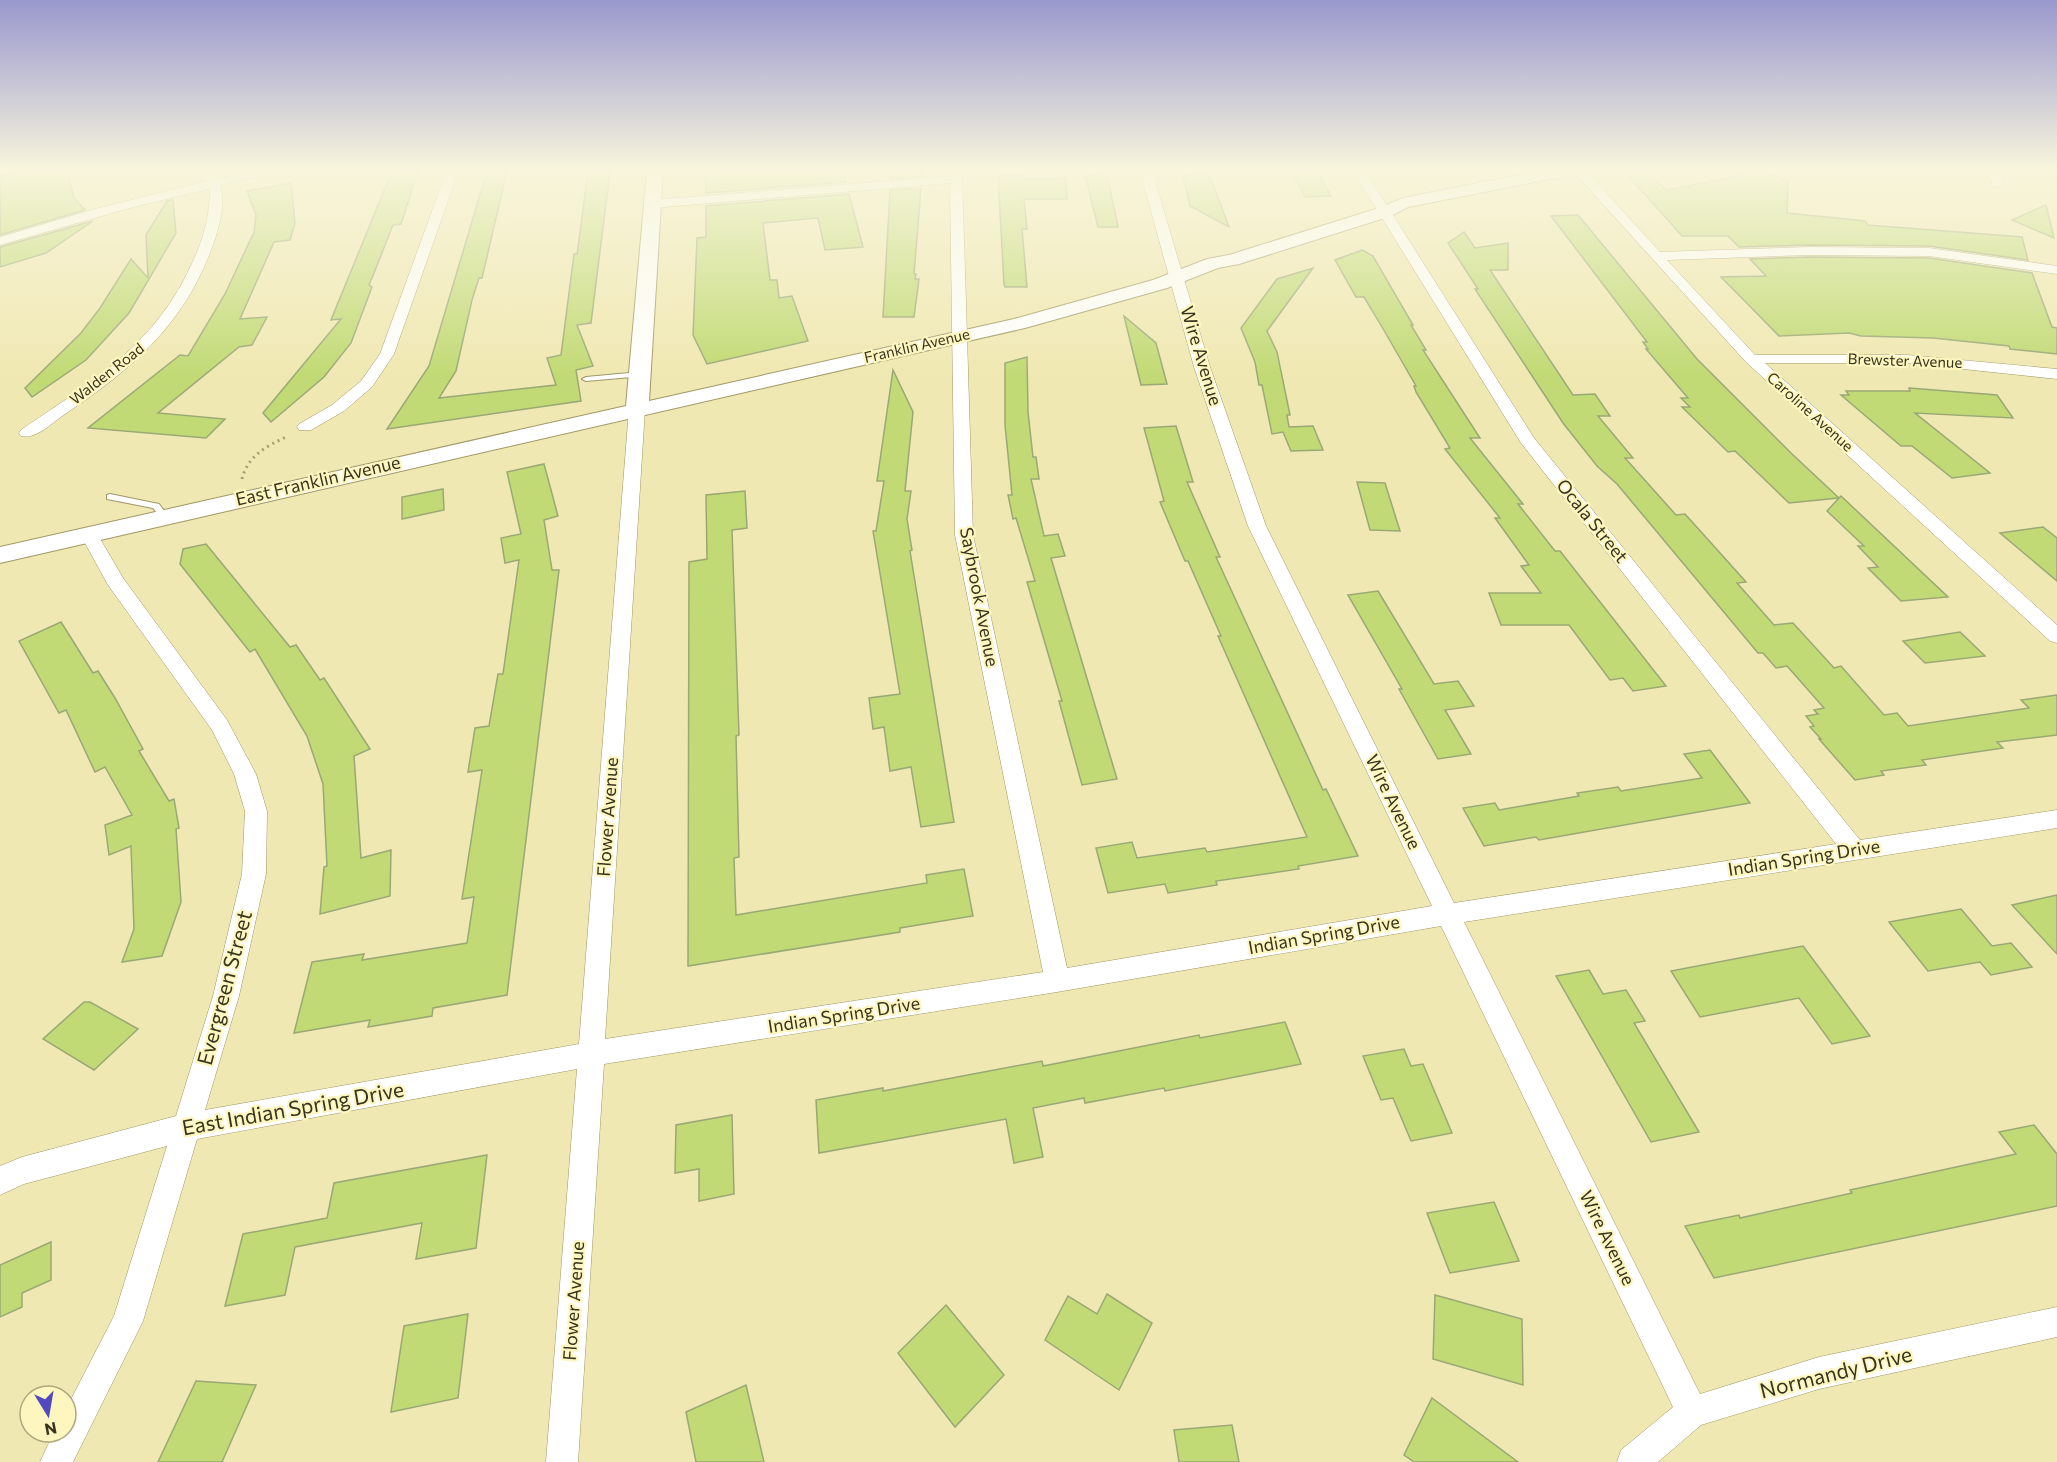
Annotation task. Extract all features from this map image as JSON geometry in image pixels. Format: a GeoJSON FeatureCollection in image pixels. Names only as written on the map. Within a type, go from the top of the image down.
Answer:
{"type":"FeatureCollection","features":[{"type":"Feature","properties":{"kind":"street","name":"Walden Road"},"geometry":{"type":"LineString","coordinates":[[27,433],[126,362],[148,342],[163,324],[199,267],[210,239]]}},
{"type":"Feature","properties":{"kind":"street"},"geometry":{"type":"LineString","coordinates":[[305,427],[338,408],[367,384],[387,354],[427,239]]}},
{"type":"Feature","properties":{"kind":"street","name":"Flower Avenue"},"geometry":{"type":"LineString","coordinates":[[562,1462],[650,239]]}},
{"type":"Feature","properties":{"kind":"street","name":"Saybrook Avenue"},"geometry":{"type":"LineString","coordinates":[[957,239],[964,535],[1057,981]]}},
{"type":"Feature","properties":{"kind":"street","name":"Wire Avenue"},"geometry":{"type":"LineString","coordinates":[[1173,239],[1186,273],[1202,367],[1257,526],[1692,1412]]}},
{"type":"Feature","properties":{"kind":"street","name":"Franklin Avenue"},"geometry":{"type":"LineString","coordinates":[[637,409],[1029,321],[1161,284],[1186,273],[1220,269],[1232,260],[1298,239]]}},
{"type":"Feature","properties":{"kind":"street","name":"Ocala Street"},"geometry":{"type":"LineString","coordinates":[[1402,239],[1527,440],[1854,849]]}},
{"type":"Feature","properties":{"kind":"street","name":"Caroline Avenue"},"geometry":{"type":"LineString","coordinates":[[1642,239],[1751,358],[2057,636]]}},
{"type":"Feature","properties":{"kind":"street"},"geometry":{"type":"LineString","coordinates":[[1658,256],[1809,251],[1929,252],[2057,270]]}},
{"type":"Feature","properties":{"kind":"street","name":"Brewster Avenue"},"geometry":{"type":"LineString","coordinates":[[1751,358],[1907,359],[2057,374]]}},
{"type":"Feature","properties":{"kind":"street","name":"East Franklin Avenue"},"geometry":{"type":"LineString","coordinates":[[0,555],[637,409]]}},
{"type":"Feature","properties":{"kind":"street","name":"Evergreen Street"},"geometry":{"type":"LineString","coordinates":[[56,1462],[128,1321],[226,996],[254,874],[256,811],[245,774],[220,726],[115,581],[90,534]]}},
{"type":"Feature","properties":{"kind":"street","name":"Indian Spring Drive"},"geometry":{"type":"LineString","coordinates":[[591,1054],[1057,981],[1448,914],[2057,819]]}},
{"type":"Feature","properties":{"kind":"street","name":"East Indian Spring Drive"},"geometry":{"type":"LineString","coordinates":[[0,1181],[22,1171],[186,1127],[591,1054]]}},
{"type":"Feature","properties":{"kind":"street","name":"Normandy Drive"},"geometry":{"type":"LineString","coordinates":[[1633,1462],[1692,1412],[1819,1373],[2057,1322]]}},
{"type":"Feature","properties":{"kind":"lane"},"geometry":{"type":"LineString","coordinates":[[586,379],[640,374]]}},
{"type":"Feature","properties":{"kind":"lane"},"geometry":{"type":"LineString","coordinates":[[110,497],[156,506],[165,517]]}},
{"type":"Feature","properties":{"kind":"path"},"geometry":{"type":"LineString","coordinates":[[241,487],[243,469],[255,454],[305,427]]}},
{"type":"Feature","properties":{"kind":"building"},"geometry":{"type":"Polygon","coordinates":[[[28,239],[66,239],[46,253],[0,267],[0,247],[28,239]]]}},
{"type":"Feature","properties":{"kind":"building"},"geometry":{"type":"Polygon","coordinates":[[[146,239],[172,239],[129,313],[86,360],[32,397],[25,388],[81,333],[131,259],[148,278],[146,239]]]}},
{"type":"Feature","properties":{"kind":"building"},"geometry":{"type":"Polygon","coordinates":[[[251,239],[290,239],[274,242],[240,319],[267,317],[252,345],[239,347],[158,413],[225,419],[206,438],[88,428],[180,355],[188,356],[225,294],[251,239]]]}},
{"type":"Feature","properties":{"kind":"building"},"geometry":{"type":"Polygon","coordinates":[[[364,239],[387,239],[369,285],[372,287],[351,343],[324,377],[271,422],[263,413],[341,319],[331,320],[364,239]]]}},
{"type":"Feature","properties":{"kind":"building"},"geometry":{"type":"Polygon","coordinates":[[[467,239],[491,239],[482,278],[479,278],[472,300],[456,371],[439,398],[556,385],[547,358],[561,355],[574,254],[577,254],[579,239],[601,239],[591,323],[577,325],[593,366],[576,370],[581,401],[387,429],[429,366],[467,239]]]}},
{"type":"Feature","properties":{"kind":"building"},"geometry":{"type":"Polygon","coordinates":[[[697,239],[765,239],[770,280],[777,280],[779,298],[792,296],[808,341],[707,364],[693,335],[697,239]]]}},
{"type":"Feature","properties":{"kind":"building"},"geometry":{"type":"Polygon","coordinates":[[[823,239],[861,239],[863,247],[825,250],[823,239]]]}},
{"type":"Feature","properties":{"kind":"building"},"geometry":{"type":"Polygon","coordinates":[[[887,239],[917,239],[914,274],[916,274],[915,279],[919,279],[914,317],[883,317],[887,239]]]}},
{"type":"Feature","properties":{"kind":"building"},"geometry":{"type":"Polygon","coordinates":[[[1002,239],[1023,239],[1027,287],[1005,287],[1002,239]]]}},
{"type":"Feature","properties":{"kind":"building"},"geometry":{"type":"Polygon","coordinates":[[[1453,239],[1469,239],[1475,248],[1508,243],[1508,270],[1490,270],[1573,395],[1595,394],[1610,416],[1598,416],[1633,458],[1625,458],[1676,515],[1685,514],[1746,582],[1737,583],[1774,625],[1793,623],[1834,668],[1841,666],[1884,715],[1897,713],[1908,726],[2029,708],[2021,700],[2057,695],[2057,735],[1997,742],[2003,748],[1922,760],[1926,765],[1881,771],[1884,775],[1855,780],[1810,727],[1814,726],[1806,716],[1818,714],[1814,710],[1824,708],[1787,666],[1776,668],[1763,653],[1758,653],[1617,484],[1597,466],[1563,423],[1475,289],[1478,289],[1448,243],[1453,239]]]}},
{"type":"Feature","properties":{"kind":"building"},"geometry":{"type":"Polygon","coordinates":[[[1569,239],[1598,239],[1697,359],[1839,498],[1789,503],[1735,451],[1728,452],[1682,407],[1690,407],[1681,398],[1688,398],[1646,349],[1648,349],[1643,342],[1647,342],[1569,239]]]}},
{"type":"Feature","properties":{"kind":"building"},"geometry":{"type":"Polygon","coordinates":[[[1731,239],[2023,239],[2028,260],[1929,246],[1739,247],[1731,239]]]}},
{"type":"Feature","properties":{"kind":"building"},"geometry":{"type":"Polygon","coordinates":[[[1362,250],[1373,256],[1426,350],[1423,350],[1480,438],[1470,438],[1523,504],[1518,504],[1555,551],[1560,551],[1666,686],[1633,691],[1623,678],[1610,680],[1569,625],[1501,625],[1489,593],[1541,593],[1521,566],[1529,565],[1495,518],[1500,518],[1445,449],[1450,448],[1416,392],[1414,386],[1416,386],[1382,327],[1364,297],[1356,297],[1335,260],[1362,250]]]}},
{"type":"Feature","properties":{"kind":"building"},"geometry":{"type":"Polygon","coordinates":[[[1929,258],[2032,273],[2052,327],[2057,328],[2057,354],[1933,338],[1861,336],[1849,333],[1779,336],[1721,277],[1766,276],[1750,259],[1929,258]]]}},
{"type":"Feature","properties":{"kind":"building"},"geometry":{"type":"Polygon","coordinates":[[[1313,268],[1267,331],[1277,352],[1290,415],[1287,415],[1289,427],[1313,426],[1323,450],[1291,451],[1283,432],[1272,434],[1262,385],[1259,385],[1255,362],[1241,328],[1277,279],[1313,268]]]}},
{"type":"Feature","properties":{"kind":"building"},"geometry":{"type":"Polygon","coordinates":[[[1124,316],[1156,343],[1167,384],[1141,385],[1124,316]]]}},
{"type":"Feature","properties":{"kind":"building"},"geometry":{"type":"Polygon","coordinates":[[[1027,357],[1028,412],[1033,457],[1036,457],[1039,479],[1031,479],[1044,536],[1058,534],[1065,556],[1051,558],[1117,779],[1082,785],[1059,701],[1062,701],[1027,582],[1035,581],[1016,518],[1013,519],[1008,495],[1012,495],[1005,425],[1005,363],[1027,357]]]}},
{"type":"Feature","properties":{"kind":"building"},"geometry":{"type":"Polygon","coordinates":[[[893,370],[913,412],[905,491],[911,491],[907,519],[912,550],[910,551],[954,822],[921,827],[911,767],[890,771],[884,727],[873,729],[869,698],[900,694],[873,531],[876,531],[884,481],[877,481],[893,370]]]}},
{"type":"Feature","properties":{"kind":"building"},"geometry":{"type":"Polygon","coordinates":[[[1909,388],[1997,395],[2013,418],[1915,413],[1990,473],[1952,478],[1912,446],[1901,446],[1841,395],[1849,395],[1846,391],[1910,391],[1909,388]]]}},
{"type":"Feature","properties":{"kind":"building"},"geometry":{"type":"Polygon","coordinates":[[[1176,426],[1193,482],[1187,482],[1220,557],[1216,557],[1323,790],[1326,789],[1358,856],[1298,866],[1299,869],[1216,881],[1217,885],[1168,893],[1165,884],[1108,893],[1096,848],[1132,842],[1137,858],[1205,848],[1207,852],[1307,837],[1218,636],[1221,636],[1160,502],[1164,501],[1144,428],[1176,426]]]}},
{"type":"Feature","properties":{"kind":"building"},"geometry":{"type":"Polygon","coordinates":[[[544,464],[558,516],[544,520],[552,570],[559,570],[507,995],[433,1008],[432,1016],[368,1027],[370,1020],[294,1033],[312,962],[364,954],[362,960],[467,943],[474,897],[462,899],[482,770],[468,772],[475,728],[489,726],[498,674],[503,674],[519,560],[505,563],[501,538],[521,534],[507,472],[544,464]]]}},
{"type":"Feature","properties":{"kind":"building"},"geometry":{"type":"Polygon","coordinates":[[[1357,482],[1385,483],[1400,531],[1370,530],[1357,482]]]}},
{"type":"Feature","properties":{"kind":"building"},"geometry":{"type":"Polygon","coordinates":[[[443,489],[444,510],[402,519],[402,497],[443,489]]]}},
{"type":"Feature","properties":{"kind":"building"},"geometry":{"type":"Polygon","coordinates":[[[745,491],[747,528],[732,530],[739,735],[736,736],[739,857],[734,858],[736,915],[927,883],[926,875],[964,869],[973,916],[900,928],[900,932],[688,966],[689,562],[707,559],[706,495],[745,491]]]}},
{"type":"Feature","properties":{"kind":"building"},"geometry":{"type":"Polygon","coordinates":[[[1841,496],[1948,597],[1901,601],[1868,568],[1878,567],[1858,546],[1864,546],[1827,511],[1841,496]]]}},
{"type":"Feature","properties":{"kind":"building"},"geometry":{"type":"Polygon","coordinates":[[[2043,527],[2057,538],[2057,581],[2000,533],[2043,527]]]}},
{"type":"Feature","properties":{"kind":"building"},"geometry":{"type":"Polygon","coordinates":[[[206,544],[290,647],[296,645],[320,680],[324,678],[370,749],[354,756],[361,858],[391,850],[390,896],[320,914],[324,867],[327,866],[323,784],[307,736],[255,649],[250,652],[180,564],[183,549],[206,544]]]}},
{"type":"Feature","properties":{"kind":"building"},"geometry":{"type":"Polygon","coordinates":[[[1378,591],[1434,684],[1458,681],[1474,706],[1445,710],[1471,754],[1438,759],[1399,689],[1402,689],[1348,595],[1378,591]]]}},
{"type":"Feature","properties":{"kind":"building"},"geometry":{"type":"Polygon","coordinates":[[[61,622],[93,673],[98,671],[115,698],[143,749],[139,751],[169,801],[174,799],[179,828],[176,829],[181,902],[162,956],[122,962],[134,929],[131,846],[109,855],[105,825],[132,815],[105,767],[95,772],[66,710],[59,713],[19,641],[61,622]]]}},
{"type":"Feature","properties":{"kind":"building"},"geometry":{"type":"Polygon","coordinates":[[[1960,632],[1985,656],[1925,663],[1903,641],[1960,632]]]}},
{"type":"Feature","properties":{"kind":"building"},"geometry":{"type":"Polygon","coordinates":[[[1710,750],[1750,803],[1539,840],[1536,837],[1484,846],[1463,808],[1495,803],[1499,810],[1579,796],[1577,793],[1618,787],[1621,791],[1702,778],[1684,754],[1710,750]]]}},
{"type":"Feature","properties":{"kind":"building"},"geometry":{"type":"Polygon","coordinates":[[[2057,895],[2057,954],[2012,905],[2057,895]]]}},
{"type":"Feature","properties":{"kind":"building"},"geometry":{"type":"Polygon","coordinates":[[[1961,909],[1992,946],[2011,943],[2032,967],[1991,975],[1980,962],[1928,971],[1889,922],[1961,909]]]}},
{"type":"Feature","properties":{"kind":"building"},"geometry":{"type":"Polygon","coordinates":[[[1803,946],[1870,1036],[1832,1044],[1799,998],[1700,1017],[1671,971],[1803,946]]]}},
{"type":"Feature","properties":{"kind":"building"},"geometry":{"type":"Polygon","coordinates":[[[1589,970],[1603,994],[1626,990],[1645,1021],[1634,1023],[1699,1132],[1651,1142],[1556,976],[1589,970]]]}},
{"type":"Feature","properties":{"kind":"building"},"geometry":{"type":"Polygon","coordinates":[[[84,1002],[90,1002],[138,1029],[94,1070],[43,1039],[84,1002]]]}},
{"type":"Feature","properties":{"kind":"building"},"geometry":{"type":"Polygon","coordinates":[[[1285,1022],[1301,1064],[1165,1091],[1164,1088],[1085,1103],[1084,1098],[1033,1108],[1043,1157],[1014,1163],[1006,1119],[819,1153],[816,1100],[883,1088],[883,1091],[1042,1061],[1043,1066],[1199,1035],[1200,1038],[1285,1022]]]}},
{"type":"Feature","properties":{"kind":"building"},"geometry":{"type":"Polygon","coordinates":[[[1404,1049],[1411,1066],[1423,1064],[1452,1133],[1411,1141],[1393,1098],[1381,1100],[1363,1056],[1404,1049]]]}},
{"type":"Feature","properties":{"kind":"building"},"geometry":{"type":"Polygon","coordinates":[[[732,1115],[734,1194],[699,1201],[699,1169],[675,1173],[676,1125],[732,1115]]]}},
{"type":"Feature","properties":{"kind":"building"},"geometry":{"type":"Polygon","coordinates":[[[2034,1125],[2057,1154],[2057,1206],[1714,1278],[1685,1226],[1739,1215],[1740,1218],[1852,1193],[1850,1190],[2016,1154],[1999,1132],[2034,1125]]]}},
{"type":"Feature","properties":{"kind":"building"},"geometry":{"type":"Polygon","coordinates":[[[487,1155],[476,1248],[416,1259],[422,1223],[295,1247],[285,1295],[225,1306],[243,1234],[327,1218],[334,1183],[487,1155]]]}},
{"type":"Feature","properties":{"kind":"building"},"geometry":{"type":"Polygon","coordinates":[[[1494,1202],[1519,1261],[1450,1273],[1427,1213],[1494,1202]]]}},
{"type":"Feature","properties":{"kind":"building"},"geometry":{"type":"Polygon","coordinates":[[[51,1242],[51,1280],[22,1293],[22,1307],[0,1317],[0,1265],[51,1242]]]}},
{"type":"Feature","properties":{"kind":"building"},"geometry":{"type":"Polygon","coordinates":[[[1107,1294],[1152,1323],[1119,1390],[1045,1340],[1068,1296],[1097,1314],[1107,1294]]]}},
{"type":"Feature","properties":{"kind":"building"},"geometry":{"type":"Polygon","coordinates":[[[1435,1295],[1522,1319],[1523,1385],[1433,1359],[1435,1295]]]}},
{"type":"Feature","properties":{"kind":"building"},"geometry":{"type":"Polygon","coordinates":[[[946,1305],[1004,1375],[955,1427],[898,1353],[946,1305]]]}},
{"type":"Feature","properties":{"kind":"building"},"geometry":{"type":"Polygon","coordinates":[[[468,1314],[458,1398],[391,1412],[404,1326],[468,1314]]]}},
{"type":"Feature","properties":{"kind":"building"},"geometry":{"type":"Polygon","coordinates":[[[196,1381],[256,1385],[222,1462],[158,1462],[196,1381]]]}},
{"type":"Feature","properties":{"kind":"building"},"geometry":{"type":"Polygon","coordinates":[[[746,1385],[764,1462],[696,1462],[686,1412],[746,1385]]]}},
{"type":"Feature","properties":{"kind":"building"},"geometry":{"type":"Polygon","coordinates":[[[1432,1398],[1518,1462],[1414,1462],[1404,1455],[1432,1398]]]}},
{"type":"Feature","properties":{"kind":"building"},"geometry":{"type":"Polygon","coordinates":[[[1232,1425],[1239,1462],[1179,1462],[1174,1430],[1232,1425]]]}}]}
